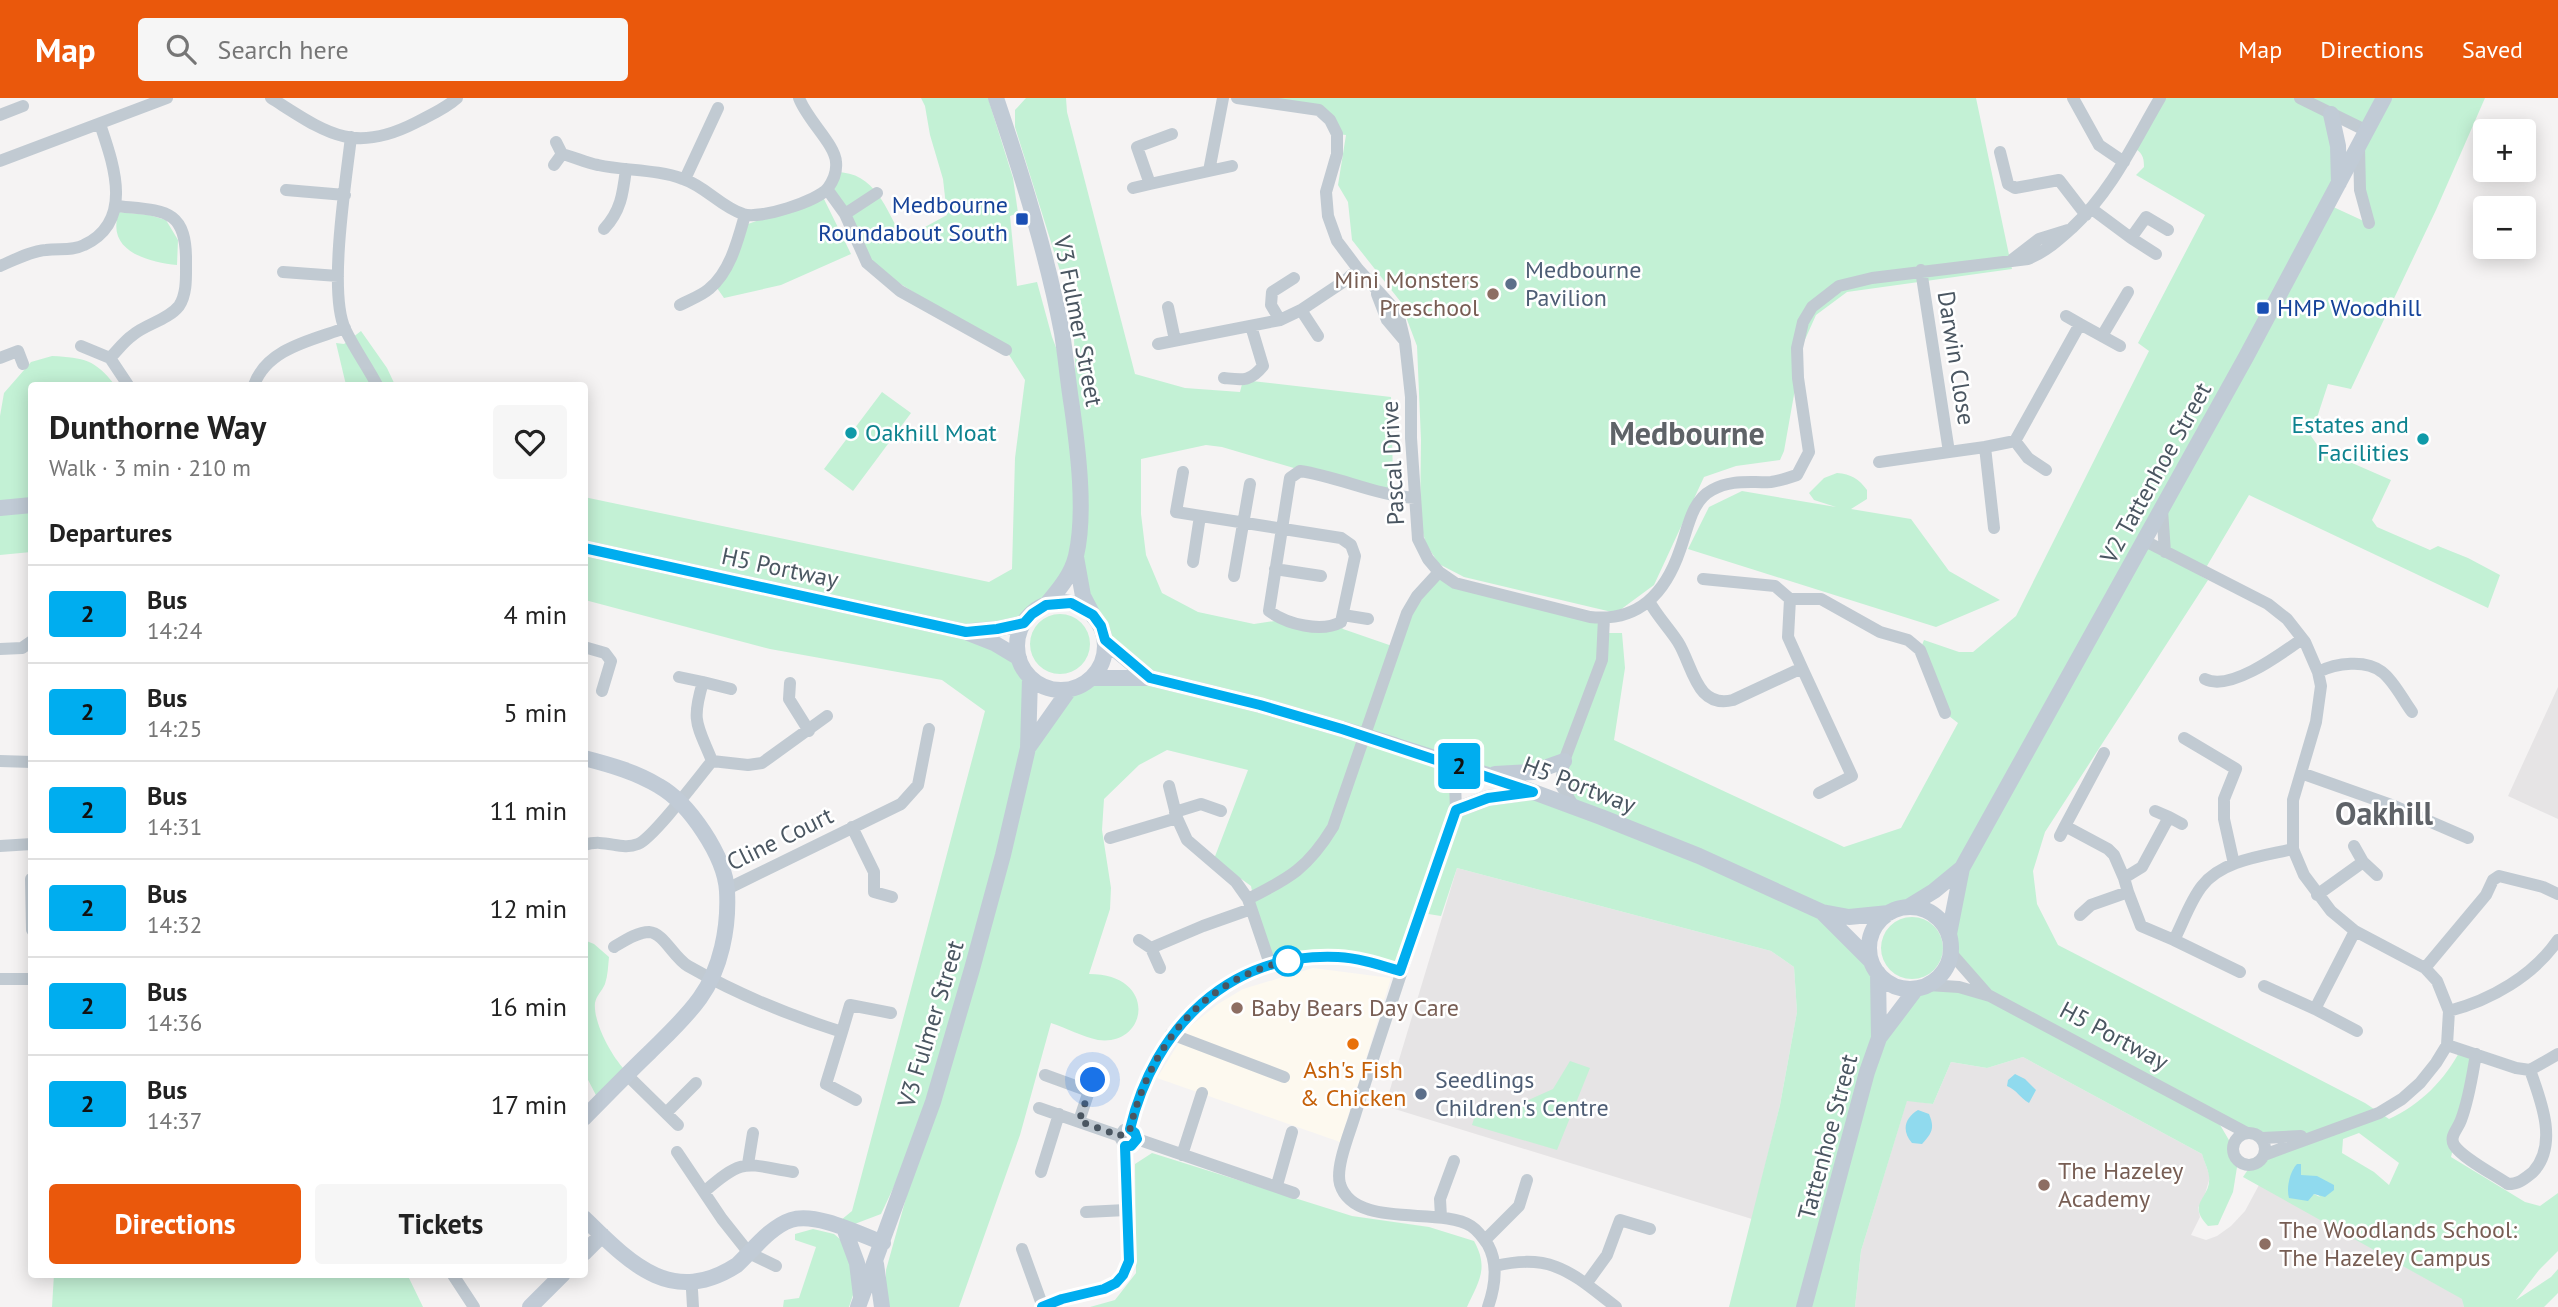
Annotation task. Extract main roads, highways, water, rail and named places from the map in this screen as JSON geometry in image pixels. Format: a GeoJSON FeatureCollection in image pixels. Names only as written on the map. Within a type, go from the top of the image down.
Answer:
{"type":"FeatureCollection","features":[{"type":"Feature","properties":{"kind":"water"},"geometry":{"type":"Polygon","coordinates":[[[2015,1074],[2036,1090],[2029,1103],[2007,1086],[2008,1080],[2015,1074]]]}},
{"type":"Feature","properties":{"kind":"water"},"geometry":{"type":"Polygon","coordinates":[[[1918,1110],[1929,1114],[1932,1123],[1930,1133],[1922,1144],[1912,1143],[1906,1133],[1907,1121],[1918,1110]]]}},
{"type":"Feature","properties":{"kind":"water"},"geometry":{"type":"Polygon","coordinates":[[[2297,1164],[2301,1164],[2301,1175],[2317,1176],[2334,1185],[2334,1190],[2325,1197],[2314,1194],[2308,1201],[2289,1198],[2289,1180],[2297,1164]]]}},
{"type":"Feature","properties":{"kind":"place","name":"Medbourne Roundabout South"},"geometry":{"type":"Point","coordinates":[1022,219]}},
{"type":"Feature","properties":{"kind":"place","name":"Medbourne Pavilion"},"geometry":{"type":"Point","coordinates":[1511,284]}},
{"type":"Feature","properties":{"kind":"place","name":"Mini Monsters Preschool"},"geometry":{"type":"Point","coordinates":[1493,294]}},
{"type":"Feature","properties":{"kind":"place","name":"HMP Woodhill"},"geometry":{"type":"Point","coordinates":[2263,308]}},
{"type":"Feature","properties":{"kind":"place","name":"Oakhill Moat"},"geometry":{"type":"Point","coordinates":[851,433]}},
{"type":"Feature","properties":{"kind":"place","name":"Estates and Facilities"},"geometry":{"type":"Point","coordinates":[2423,439]}},
{"type":"Feature","properties":{"kind":"place","name":"Baby Bears Day Care"},"geometry":{"type":"Point","coordinates":[1237,1008]}},
{"type":"Feature","properties":{"kind":"place","name":"Ash's Fish & Chicken"},"geometry":{"type":"Point","coordinates":[1353,1044]}},
{"type":"Feature","properties":{"kind":"place","name":"Seedlings Children's Centre"},"geometry":{"type":"Point","coordinates":[1421,1094]}},
{"type":"Feature","properties":{"kind":"place","name":"The Hazeley Academy"},"geometry":{"type":"Point","coordinates":[2044,1185]}},
{"type":"Feature","properties":{"kind":"place","name":"The Woodlands School: The Hazeley Campus"},"geometry":{"type":"Point","coordinates":[2265,1244]}},
{"type":"Feature","properties":{"kind":"district","name":"Medbourne"},"geometry":{"type":"Point","coordinates":[1687,434]}},
{"type":"Feature","properties":{"kind":"district","name":"Oakhill"},"geometry":{"type":"Point","coordinates":[2384,814]}}]}
